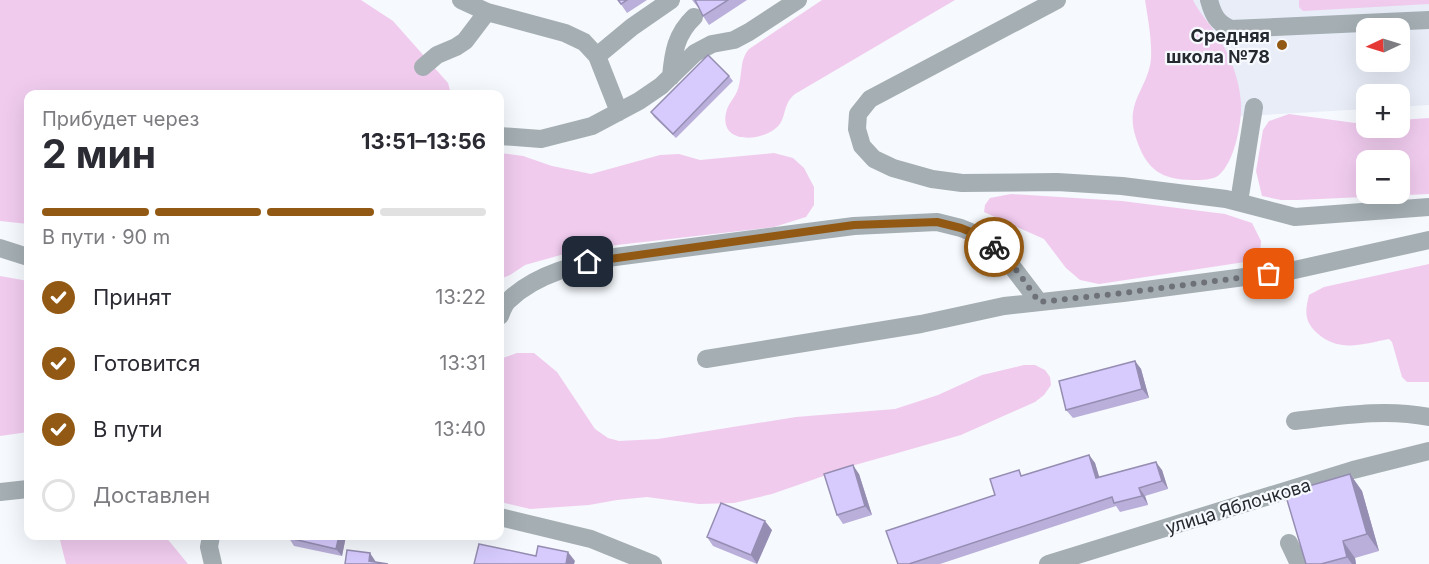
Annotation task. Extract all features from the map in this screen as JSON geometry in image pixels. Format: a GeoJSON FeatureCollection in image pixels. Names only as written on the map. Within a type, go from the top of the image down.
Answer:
{"type":"FeatureCollection","features":[{"type":"Feature","properties":{"kind":"street"},"geometry":{"type":"LineString","coordinates":[[461,0],[487,12],[565,33],[584,42],[597,56],[619,112]]}},
{"type":"Feature","properties":{"kind":"street"},"geometry":{"type":"LineString","coordinates":[[597,56],[632,27],[671,0]]}},
{"type":"Feature","properties":{"kind":"street"},"geometry":{"type":"LineString","coordinates":[[504,136],[540,139],[592,126],[639,101],[696,53],[712,44],[734,40],[798,0]]}},
{"type":"Feature","properties":{"kind":"street"},"geometry":{"type":"LineString","coordinates":[[1057,0],[870,99],[858,114],[857,129],[862,146],[874,159],[893,168],[932,179],[962,183],[1057,182],[1122,186],[1239,202],[1296,217],[1429,207]]}},
{"type":"Feature","properties":{"kind":"street"},"geometry":{"type":"LineString","coordinates":[[1209,0],[1219,24],[1231,29],[1429,20]]}},
{"type":"Feature","properties":{"kind":"street"},"geometry":{"type":"LineString","coordinates":[[423,67],[436,55],[465,41],[487,12]]}},
{"type":"Feature","properties":{"kind":"street"},"geometry":{"type":"LineString","coordinates":[[671,76],[673,51],[679,36],[694,17]]}},
{"type":"Feature","properties":{"kind":"street"},"geometry":{"type":"LineString","coordinates":[[1239,202],[1254,107]]}},
{"type":"Feature","properties":{"kind":"street"},"geometry":{"type":"LineString","coordinates":[[504,305],[557,271],[615,257],[854,225],[937,222],[983,237],[1001,252],[1039,302]]}},
{"type":"Feature","properties":{"kind":"street"},"geometry":{"type":"LineString","coordinates":[[706,358],[921,324],[1004,306],[1290,271],[1429,240]]}},
{"type":"Feature","properties":{"kind":"street"},"geometry":{"type":"LineString","coordinates":[[0,248],[24,256]]}},
{"type":"Feature","properties":{"kind":"street"},"geometry":{"type":"LineString","coordinates":[[1295,421],[1360,413],[1429,417]]}},
{"type":"Feature","properties":{"kind":"street","name":"улица Яблочкова"},"geometry":{"type":"LineString","coordinates":[[1048,564],[1353,470],[1429,451]]}},
{"type":"Feature","properties":{"kind":"street"},"geometry":{"type":"LineString","coordinates":[[0,492],[24,489]]}},
{"type":"Feature","properties":{"kind":"street"},"geometry":{"type":"LineString","coordinates":[[504,518],[591,539],[653,564]]}},
{"type":"Feature","properties":{"kind":"street"},"geometry":{"type":"LineString","coordinates":[[210,540],[209,547],[213,564]]}},
{"type":"Feature","properties":{"kind":"street"},"geometry":{"type":"LineString","coordinates":[[1289,543],[1299,564]]}},
{"type":"Feature","properties":{"kind":"shaded area"},"geometry":{"type":"Polygon","coordinates":[[[0,0],[361,0],[393,21],[448,83],[450,90],[24,90],[24,224],[0,221],[0,0]]]}},
{"type":"Feature","properties":{"kind":"shaded area"},"geometry":{"type":"Polygon","coordinates":[[[822,0],[955,0],[795,94],[787,103],[781,123],[772,131],[765,135],[748,138],[733,134],[728,130],[726,113],[738,89],[742,63],[749,49],[822,0]]]}},
{"type":"Feature","properties":{"kind":"shaded area"},"geometry":{"type":"Polygon","coordinates":[[[1145,0],[1193,0],[1230,58],[1241,102],[1239,130],[1225,169],[1214,178],[1182,179],[1164,175],[1150,165],[1140,149],[1133,126],[1133,115],[1151,59],[1145,0]]]}},
{"type":"Feature","properties":{"kind":"shaded area","name":"Средняя школа №78"},"geometry":{"type":"Polygon","coordinates":[[[1190,0],[1429,0],[1429,105],[1410,106],[1410,84],[1356,84],[1356,110],[1211,118],[1190,0]]]}},
{"type":"Feature","properties":{"kind":"shaded area"},"geometry":{"type":"Polygon","coordinates":[[[1299,0],[1429,0],[1429,4],[1303,11],[1299,7],[1299,0]]]}},
{"type":"Feature","properties":{"kind":"shaded area"},"geometry":{"type":"Polygon","coordinates":[[[1289,114],[1356,123],[1356,138],[1410,138],[1410,119],[1429,118],[1429,194],[1410,195],[1410,150],[1356,150],[1356,197],[1281,200],[1262,196],[1256,171],[1263,130],[1269,121],[1289,114]]]}},
{"type":"Feature","properties":{"kind":"shaded area"},"geometry":{"type":"Polygon","coordinates":[[[774,153],[793,158],[804,168],[814,187],[814,205],[806,217],[774,227],[582,249],[525,265],[504,277],[504,154],[523,156],[552,166],[591,174],[660,155],[679,154],[700,160],[774,153]]]}},
{"type":"Feature","properties":{"kind":"shaded area"},"geometry":{"type":"Polygon","coordinates":[[[1011,194],[1122,201],[1225,214],[1252,223],[1261,241],[1260,255],[1245,262],[1099,284],[1080,280],[1066,268],[1044,239],[984,212],[985,205],[990,198],[1011,194]]]}},
{"type":"Feature","properties":{"kind":"shaded area"},"geometry":{"type":"Polygon","coordinates":[[[1429,264],[1429,382],[1407,382],[1402,377],[1392,342],[1389,339],[1361,345],[1334,343],[1317,333],[1308,320],[1306,311],[1309,295],[1324,287],[1429,264]]]}},
{"type":"Feature","properties":{"kind":"shaded area"},"geometry":{"type":"Polygon","coordinates":[[[0,276],[24,280],[24,433],[0,436],[0,276]]]}},
{"type":"Feature","properties":{"kind":"shaded area"},"geometry":{"type":"Polygon","coordinates":[[[517,353],[534,353],[557,372],[595,429],[608,438],[619,441],[658,439],[796,417],[895,409],[938,395],[982,375],[1024,365],[1035,365],[1045,370],[1050,377],[1051,385],[1035,402],[961,435],[855,465],[772,494],[734,503],[699,504],[647,497],[589,505],[530,509],[504,503],[504,358],[517,353]]]}},
{"type":"Feature","properties":{"kind":"shaded area"},"geometry":{"type":"Polygon","coordinates":[[[60,540],[168,540],[188,564],[66,564],[60,540]]]}},
{"type":"Feature","properties":{"kind":"building"},"geometry":{"type":"Polygon","coordinates":[[[695,0],[728,0],[703,16],[695,0]]]}},
{"type":"Feature","properties":{"kind":"building"},"geometry":{"type":"Polygon","coordinates":[[[708,55],[729,76],[673,134],[651,112],[708,55]]]}},
{"type":"Feature","properties":{"kind":"building"},"geometry":{"type":"Polygon","coordinates":[[[1135,361],[1142,389],[1066,410],[1059,381],[1135,361]]]}},
{"type":"Feature","properties":{"kind":"building"},"geometry":{"type":"Polygon","coordinates":[[[1089,455],[1096,478],[1156,462],[1162,481],[1139,488],[1142,496],[1114,503],[1112,497],[909,564],[898,564],[886,531],[995,495],[990,479],[1019,470],[1021,476],[1089,455]]]}},
{"type":"Feature","properties":{"kind":"building"},"geometry":{"type":"Polygon","coordinates":[[[853,465],[865,506],[837,515],[824,474],[853,465]]]}},
{"type":"Feature","properties":{"kind":"building"},"geometry":{"type":"Polygon","coordinates":[[[1350,474],[1367,534],[1343,541],[1347,557],[1321,564],[1306,564],[1285,493],[1350,474]]]}},
{"type":"Feature","properties":{"kind":"building"},"geometry":{"type":"Polygon","coordinates":[[[721,503],[765,521],[751,555],[707,537],[721,503]]]}},
{"type":"Feature","properties":{"kind":"building"},"geometry":{"type":"Polygon","coordinates":[[[298,540],[338,540],[336,549],[298,540]]]}},
{"type":"Feature","properties":{"kind":"building"},"geometry":{"type":"Polygon","coordinates":[[[479,544],[536,556],[538,546],[568,552],[566,564],[474,564],[479,544]]]}},
{"type":"Feature","properties":{"kind":"building"},"geometry":{"type":"Polygon","coordinates":[[[347,550],[370,553],[369,561],[388,564],[345,564],[347,550]]]}},
{"type":"Feature","properties":{"kind":"way so far"},"geometry":{"type":"LineString","coordinates":[[994,247],[1018,272],[1039,302],[1269,274]]}},
{"type":"Feature","properties":{"kind":"place","name":"Средняя школа №78"},"geometry":{"type":"Point","coordinates":[1282,45]}},
{"type":"Feature","properties":{"kind":"route"},"geometry":{"type":"LineString","coordinates":[[588,262],[854,225],[937,222],[983,237],[994,247]]}}]}
